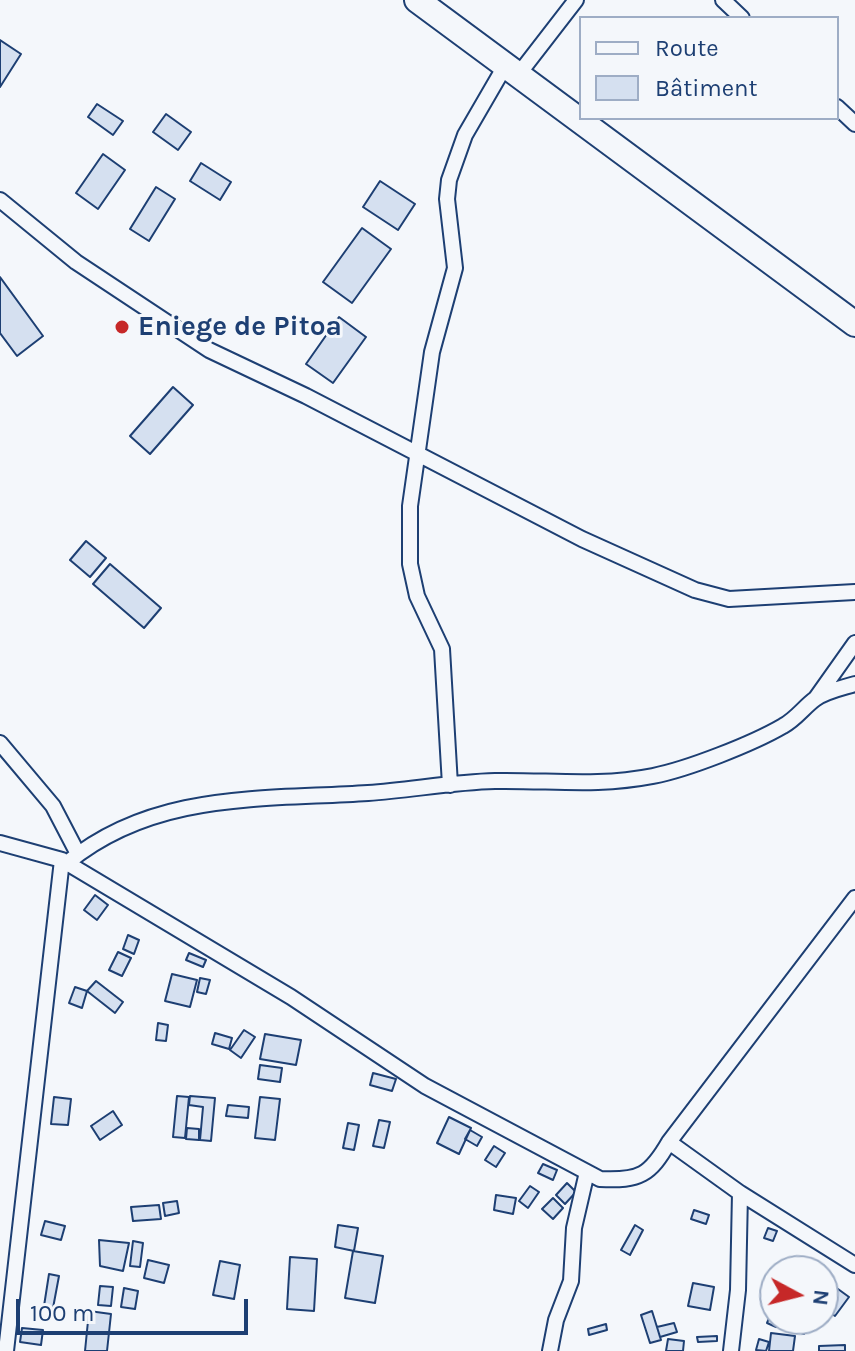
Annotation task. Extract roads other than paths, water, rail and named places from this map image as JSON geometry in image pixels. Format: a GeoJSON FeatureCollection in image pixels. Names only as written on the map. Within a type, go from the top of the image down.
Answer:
{"type":"FeatureCollection","features":[{"type":"Feature","properties":{"kind":"highway"},"geometry":{"type":"LineString","coordinates":[[417,0],[579,120]]}},
{"type":"Feature","properties":{"kind":"highway"},"geometry":{"type":"LineString","coordinates":[[580,120],[855,324]]}},
{"type":"Feature","properties":{"kind":"street"},"geometry":{"type":"LineString","coordinates":[[450,785],[442,649],[417,596],[410,564],[410,506],[420,454],[432,352],[455,268],[447,199],[449,180],[465,135],[512,70],[576,0]]}},
{"type":"Feature","properties":{"kind":"street"},"geometry":{"type":"LineString","coordinates":[[723,0],[740,16]]}},
{"type":"Feature","properties":{"kind":"street"},"geometry":{"type":"LineString","coordinates":[[839,109],[855,124]]}},
{"type":"Feature","properties":{"kind":"street"},"geometry":{"type":"LineString","coordinates":[[0,200],[76,262],[209,350],[420,454],[582,539],[712,595],[755,599],[855,592]]}},
{"type":"Feature","properties":{"kind":"street"},"geometry":{"type":"LineString","coordinates":[[69,859],[131,825],[222,801],[514,781],[597,785],[655,775],[781,728],[815,699],[855,643]]}},
{"type":"Feature","properties":{"kind":"street"},"geometry":{"type":"LineString","coordinates":[[815,699],[855,684]]}},
{"type":"Feature","properties":{"kind":"street"},"geometry":{"type":"LineString","coordinates":[[0,743],[53,806],[69,859],[6,1351]]}},
{"type":"Feature","properties":{"kind":"street"},"geometry":{"type":"LineString","coordinates":[[0,843],[69,859],[291,997],[425,1086],[600,1179],[633,1179],[656,1165],[669,1142],[855,898]]}},
{"type":"Feature","properties":{"kind":"street"},"geometry":{"type":"LineString","coordinates":[[669,1142],[740,1193],[855,1265]]}},
{"type":"Feature","properties":{"kind":"street"},"geometry":{"type":"LineString","coordinates":[[550,1351],[556,1320],[573,1269],[574,1228],[587,1172]]}},
{"type":"Feature","properties":{"kind":"street"},"geometry":{"type":"LineString","coordinates":[[731,1351],[738,1290],[740,1193]]}},
{"type":"Feature","properties":{"kind":"place","name":"Eniege de Pitoa"},"geometry":{"type":"Point","coordinates":[122,327]}}]}
